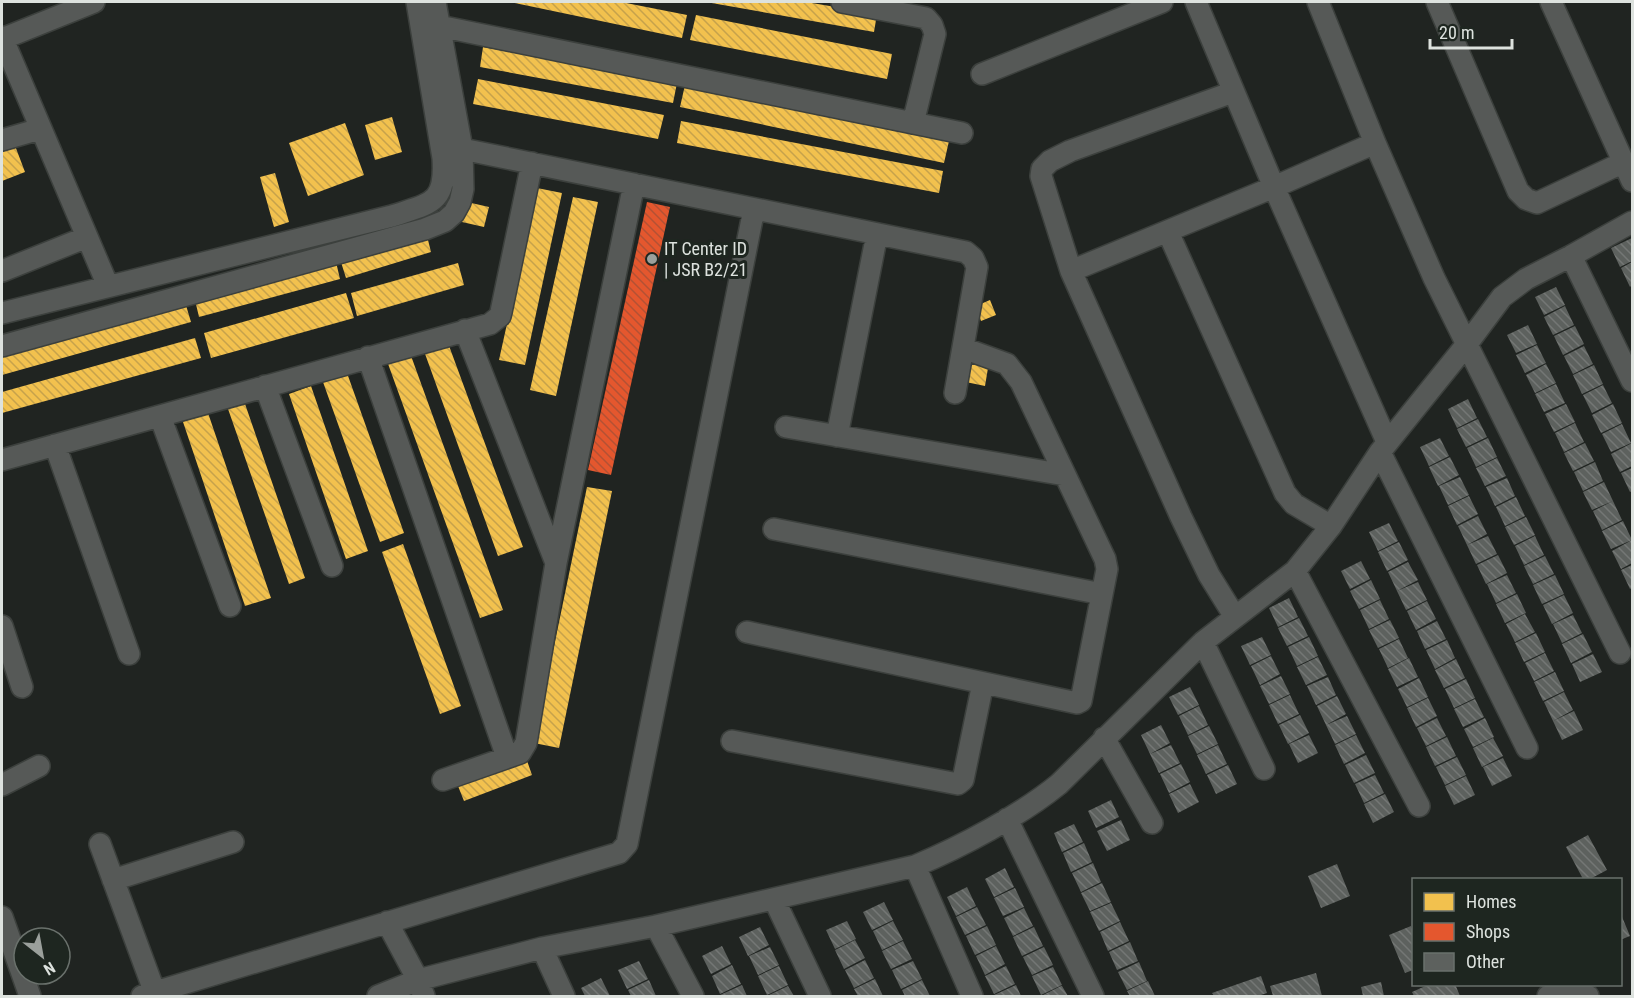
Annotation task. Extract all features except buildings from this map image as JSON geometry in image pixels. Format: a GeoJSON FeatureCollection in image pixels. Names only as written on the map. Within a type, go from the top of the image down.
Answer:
{"type":"FeatureCollection","features":[{"type":"Feature","properties":{"kind":"street"},"geometry":{"type":"LineString","coordinates":[[94,2],[2,38],[108,286]]}},
{"type":"Feature","properties":{"kind":"street"},"geometry":{"type":"LineString","coordinates":[[2,313],[392,216],[430,203],[438,195],[444,176],[443,158],[417,2]]}},
{"type":"Feature","properties":{"kind":"street"},"geometry":{"type":"LineString","coordinates":[[2,346],[426,229],[445,221],[454,213],[463,189],[462,149],[435,2]]}},
{"type":"Feature","properties":{"kind":"street"},"geometry":{"type":"LineString","coordinates":[[842,2],[926,18],[932,25],[935,34],[913,123]]}},
{"type":"Feature","properties":{"kind":"street"},"geometry":{"type":"LineString","coordinates":[[982,74],[1162,2]]}},
{"type":"Feature","properties":{"kind":"street"},"geometry":{"type":"LineString","coordinates":[[1196,2],[1384,447],[1527,748]]}},
{"type":"Feature","properties":{"kind":"street"},"geometry":{"type":"LineString","coordinates":[[1318,2],[1375,143],[1434,278],[1620,653]]}},
{"type":"Feature","properties":{"kind":"street"},"geometry":{"type":"LineString","coordinates":[[1437,2],[1518,191],[1526,199],[1537,203],[1628,172],[1551,2]]}},
{"type":"Feature","properties":{"kind":"street"},"geometry":{"type":"LineString","coordinates":[[439,26],[962,133]]}},
{"type":"Feature","properties":{"kind":"street"},"geometry":{"type":"LineString","coordinates":[[1233,92],[1070,151],[1050,161],[1041,169],[1041,176],[1071,271],[1181,517],[1209,575],[1235,617]]}},
{"type":"Feature","properties":{"kind":"street"},"geometry":{"type":"LineString","coordinates":[[2,140],[40,129]]}},
{"type":"Feature","properties":{"kind":"street"},"geometry":{"type":"LineString","coordinates":[[1071,271],[1375,143]]}},
{"type":"Feature","properties":{"kind":"street"},"geometry":{"type":"LineString","coordinates":[[462,149],[966,252],[973,258],[977,267],[955,393]]}},
{"type":"Feature","properties":{"kind":"street"},"geometry":{"type":"LineString","coordinates":[[2,460],[490,324],[500,316],[532,163]]}},
{"type":"Feature","properties":{"kind":"street"},"geometry":{"type":"LineString","coordinates":[[443,780],[520,753],[526,743],[556,563],[634,184]]}},
{"type":"Feature","properties":{"kind":"street"},"geometry":{"type":"LineString","coordinates":[[100,844],[148,994],[619,853],[626,847],[754,209]]}},
{"type":"Feature","properties":{"kind":"street"},"geometry":{"type":"LineString","coordinates":[[378,996],[421,988],[542,948],[656,926],[915,866],[1007,819],[1046,795],[1203,642],[1295,571],[1331,526],[1384,447],[1502,297],[1526,279],[1632,222]]}},
{"type":"Feature","properties":{"kind":"street"},"geometry":{"type":"LineString","coordinates":[[1168,231],[1285,493],[1294,504],[1331,526]]}},
{"type":"Feature","properties":{"kind":"street"},"geometry":{"type":"LineString","coordinates":[[837,436],[877,234]]}},
{"type":"Feature","properties":{"kind":"street"},"geometry":{"type":"LineString","coordinates":[[2,271],[87,237]]}},
{"type":"Feature","properties":{"kind":"street"},"geometry":{"type":"LineString","coordinates":[[1571,256],[1632,381]]}},
{"type":"Feature","properties":{"kind":"street"},"geometry":{"type":"LineString","coordinates":[[465,330],[556,563]]}},
{"type":"Feature","properties":{"kind":"street"},"geometry":{"type":"LineString","coordinates":[[747,632],[1077,703],[1081,701],[1107,565],[1021,382],[1006,364],[963,348]]}},
{"type":"Feature","properties":{"kind":"street"},"geometry":{"type":"LineString","coordinates":[[368,357],[507,757]]}},
{"type":"Feature","properties":{"kind":"street"},"geometry":{"type":"LineString","coordinates":[[265,386],[332,566]]}},
{"type":"Feature","properties":{"kind":"street"},"geometry":{"type":"LineString","coordinates":[[160,416],[230,606]]}},
{"type":"Feature","properties":{"kind":"street"},"geometry":{"type":"LineString","coordinates":[[786,427],[1065,475]]}},
{"type":"Feature","properties":{"kind":"street"},"geometry":{"type":"LineString","coordinates":[[55,445],[129,654]]}},
{"type":"Feature","properties":{"kind":"street"},"geometry":{"type":"LineString","coordinates":[[774,529],[1102,594]]}},
{"type":"Feature","properties":{"kind":"street"},"geometry":{"type":"LineString","coordinates":[[1295,571],[1419,806]]}},
{"type":"Feature","properties":{"kind":"street"},"geometry":{"type":"LineString","coordinates":[[2,626],[22,687]]}},
{"type":"Feature","properties":{"kind":"street"},"geometry":{"type":"LineString","coordinates":[[1203,642],[1264,769]]}},
{"type":"Feature","properties":{"kind":"street"},"geometry":{"type":"LineString","coordinates":[[732,741],[958,784],[963,780],[982,683]]}},
{"type":"Feature","properties":{"kind":"street"},"geometry":{"type":"LineString","coordinates":[[1104,738],[1152,823]]}},
{"type":"Feature","properties":{"kind":"street"},"geometry":{"type":"LineString","coordinates":[[2,785],[39,766]]}},
{"type":"Feature","properties":{"kind":"street"},"geometry":{"type":"LineString","coordinates":[[1007,819],[1093,996]]}},
{"type":"Feature","properties":{"kind":"street"},"geometry":{"type":"LineString","coordinates":[[113,880],[233,842]]}},
{"type":"Feature","properties":{"kind":"street"},"geometry":{"type":"LineString","coordinates":[[915,866],[972,996]]}},
{"type":"Feature","properties":{"kind":"street"},"geometry":{"type":"LineString","coordinates":[[774,898],[820,996]]}},
{"type":"Feature","properties":{"kind":"street"},"geometry":{"type":"LineString","coordinates":[[2,916],[30,996]]}},
{"type":"Feature","properties":{"kind":"street"},"geometry":{"type":"LineString","coordinates":[[387,922],[421,988]]}},
{"type":"Feature","properties":{"kind":"street"},"geometry":{"type":"LineString","coordinates":[[656,926],[693,996]]}},
{"type":"Feature","properties":{"kind":"street"},"geometry":{"type":"LineString","coordinates":[[542,948],[564,996]]}},
{"type":"Feature","properties":{"kind":"street"},"geometry":{"type":"LineString","coordinates":[[1548,996],[1576,991],[1588,996]]}},
{"type":"Feature","properties":{"kind":"place","name":"IT Center ID | JSR B2/21"},"geometry":{"type":"Point","coordinates":[652,259]}}]}
